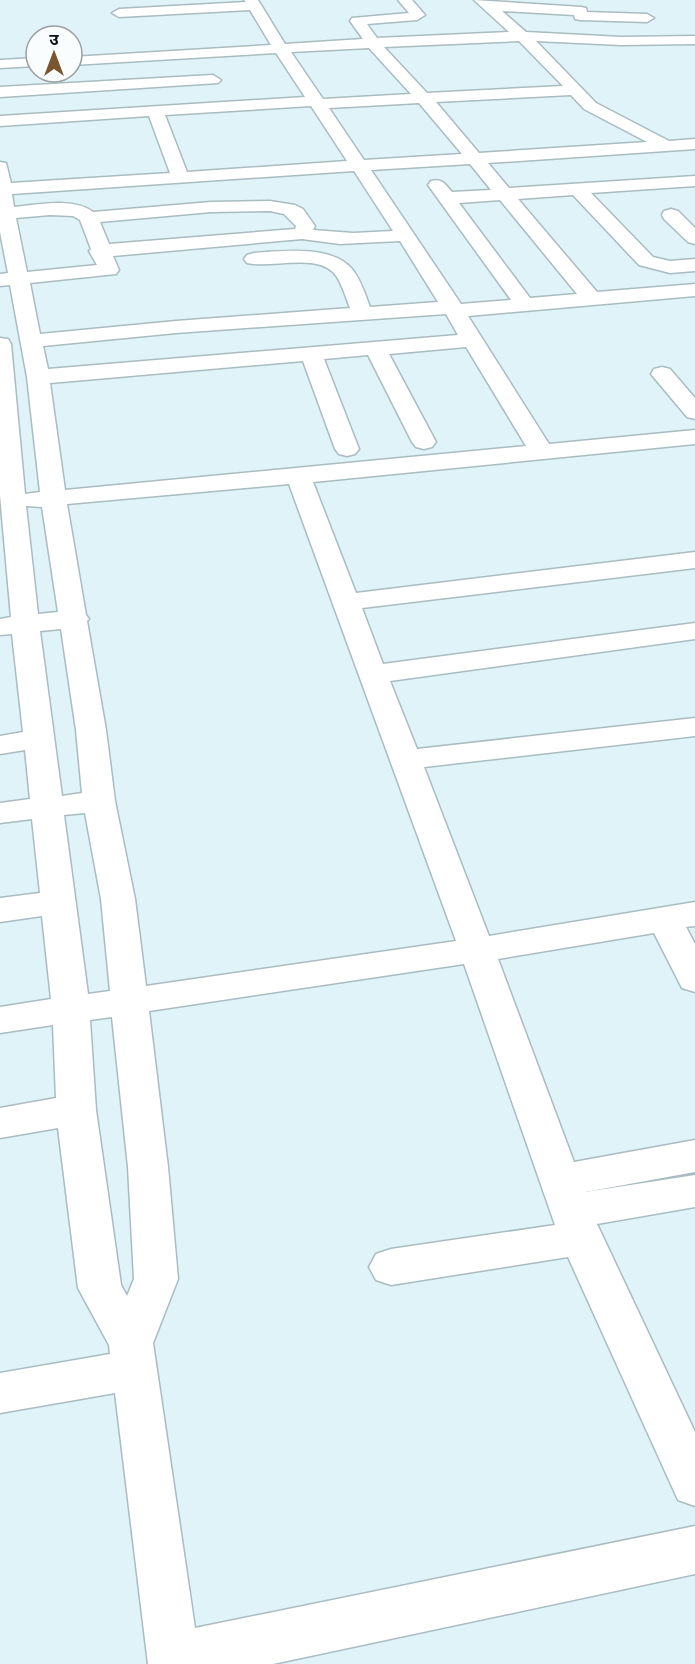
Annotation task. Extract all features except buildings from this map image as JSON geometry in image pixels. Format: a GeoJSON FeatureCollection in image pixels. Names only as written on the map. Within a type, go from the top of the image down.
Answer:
{"type":"FeatureCollection","features":[{"type":"Feature","properties":{"kind":"street"},"geometry":{"type":"LineString","coordinates":[[359,20],[417,16],[405,0]]}},
{"type":"Feature","properties":{"kind":"street"},"geometry":{"type":"LineString","coordinates":[[119,13],[255,2],[281,49],[453,309],[536,443]]}},
{"type":"Feature","properties":{"kind":"street"},"geometry":{"type":"LineString","coordinates":[[485,3],[582,9],[647,18]]}},
{"type":"Feature","properties":{"kind":"street"},"geometry":{"type":"LineString","coordinates":[[485,3],[523,36],[590,106],[666,146]]}},
{"type":"Feature","properties":{"kind":"street"},"geometry":{"type":"LineString","coordinates":[[348,7],[373,43],[424,98],[591,298]]}},
{"type":"Feature","properties":{"kind":"street"},"geometry":{"type":"LineString","coordinates":[[576,37],[582,9]]}},
{"type":"Feature","properties":{"kind":"street"},"geometry":{"type":"LineString","coordinates":[[528,19],[545,36]]}},
{"type":"Feature","properties":{"kind":"street"},"geometry":{"type":"LineString","coordinates":[[84,59],[135,52],[281,49],[523,36],[621,41],[695,40]]}},
{"type":"Feature","properties":{"kind":"street"},"geometry":{"type":"LineString","coordinates":[[0,64],[24,63]]}},
{"type":"Feature","properties":{"kind":"street"},"geometry":{"type":"LineString","coordinates":[[0,92],[210,73],[226,106]]}},
{"type":"Feature","properties":{"kind":"street"},"geometry":{"type":"LineString","coordinates":[[0,121],[226,106],[574,90]]}},
{"type":"Feature","properties":{"kind":"street"},"geometry":{"type":"LineString","coordinates":[[155,111],[181,178]]}},
{"type":"Feature","properties":{"kind":"street"},"geometry":{"type":"LineString","coordinates":[[1,189],[357,164],[695,144]]}},
{"type":"Feature","properties":{"kind":"street"},"geometry":{"type":"LineString","coordinates":[[420,160],[525,305]]}},
{"type":"Feature","properties":{"kind":"street"},"geometry":{"type":"LineString","coordinates":[[0,167],[16,342],[7,492],[12,626],[38,738],[71,1010],[76,1110],[100,1288],[133,1356],[174,1661],[695,1550]]}},
{"type":"Feature","properties":{"kind":"street"},"geometry":{"type":"LineString","coordinates":[[447,198],[695,181]]}},
{"type":"Feature","properties":{"kind":"street"},"geometry":{"type":"LineString","coordinates":[[578,190],[646,261],[670,267],[695,265]]}},
{"type":"Feature","properties":{"kind":"street"},"geometry":{"type":"LineString","coordinates":[[88,218],[211,207],[270,206],[289,209],[296,213],[306,226],[302,233]]}},
{"type":"Feature","properties":{"kind":"street"},"geometry":{"type":"LineString","coordinates":[[6,214],[81,211],[88,218],[99,251],[109,270]]}},
{"type":"Feature","properties":{"kind":"street"},"geometry":{"type":"LineString","coordinates":[[671,215],[695,238]]}},
{"type":"Feature","properties":{"kind":"street"},"geometry":{"type":"LineString","coordinates":[[99,251],[302,233],[353,240],[405,236]]}},
{"type":"Feature","properties":{"kind":"street"},"geometry":{"type":"LineString","coordinates":[[235,260],[342,255],[352,250],[353,240]]}},
{"type":"Feature","properties":{"kind":"street"},"geometry":{"type":"LineString","coordinates":[[313,258],[328,260],[345,273],[363,314]]}},
{"type":"Feature","properties":{"kind":"street"},"geometry":{"type":"LineString","coordinates":[[9,279],[129,268]]}},
{"type":"Feature","properties":{"kind":"street"},"geometry":{"type":"LineString","coordinates":[[16,342],[176,327],[525,305],[695,290]]}},
{"type":"Feature","properties":{"kind":"street"},"geometry":{"type":"LineString","coordinates":[[38,377],[472,340]]}},
{"type":"Feature","properties":{"kind":"street"},"geometry":{"type":"LineString","coordinates":[[16,342],[38,377],[52,487],[75,619],[99,801],[118,899],[148,1167],[156,1279],[133,1356]]}},
{"type":"Feature","properties":{"kind":"street"},"geometry":{"type":"LineString","coordinates":[[375,348],[424,442]]}},
{"type":"Feature","properties":{"kind":"street"},"geometry":{"type":"LineString","coordinates":[[311,354],[347,449]]}},
{"type":"Feature","properties":{"kind":"street"},"geometry":{"type":"LineString","coordinates":[[662,374],[695,412]]}},
{"type":"Feature","properties":{"kind":"street"},"geometry":{"type":"LineString","coordinates":[[52,487],[298,477],[536,443],[695,417]]}},
{"type":"Feature","properties":{"kind":"street"},"geometry":{"type":"LineString","coordinates":[[7,492],[347,449],[424,442],[536,443],[695,437]]}},
{"type":"Feature","properties":{"kind":"street"},"geometry":{"type":"LineString","coordinates":[[298,477],[477,950],[571,1210],[695,1484]]}},
{"type":"Feature","properties":{"kind":"street"},"geometry":{"type":"LineString","coordinates":[[9,562],[64,557]]}},
{"type":"Feature","properties":{"kind":"street"},"geometry":{"type":"LineString","coordinates":[[346,602],[695,560]]}},
{"type":"Feature","properties":{"kind":"street"},"geometry":{"type":"LineString","coordinates":[[12,626],[75,619]]}},
{"type":"Feature","properties":{"kind":"street"},"geometry":{"type":"LineString","coordinates":[[373,674],[695,632]]}},
{"type":"Feature","properties":{"kind":"street"},"geometry":{"type":"LineString","coordinates":[[405,760],[695,727]]}},
{"type":"Feature","properties":{"kind":"street"},"geometry":{"type":"LineString","coordinates":[[0,745],[38,738]]}},
{"type":"Feature","properties":{"kind":"street"},"geometry":{"type":"LineString","coordinates":[[0,813],[99,801]]}},
{"type":"Feature","properties":{"kind":"street"},"geometry":{"type":"LineString","coordinates":[[0,910],[57,902]]}},
{"type":"Feature","properties":{"kind":"street"},"geometry":{"type":"LineString","coordinates":[[0,1020],[477,950],[680,916],[695,979]]}},
{"type":"Feature","properties":{"kind":"street"},"geometry":{"type":"LineString","coordinates":[[0,1123],[76,1110]]}},
{"type":"Feature","properties":{"kind":"street"},"geometry":{"type":"LineString","coordinates":[[391,1267],[571,1210],[695,1156]]}},
{"type":"Feature","properties":{"kind":"street"},"geometry":{"type":"LineString","coordinates":[[571,1210],[695,1191]]}},
{"type":"Feature","properties":{"kind":"street"},"geometry":{"type":"LineString","coordinates":[[0,1393],[133,1356]]}}]}
